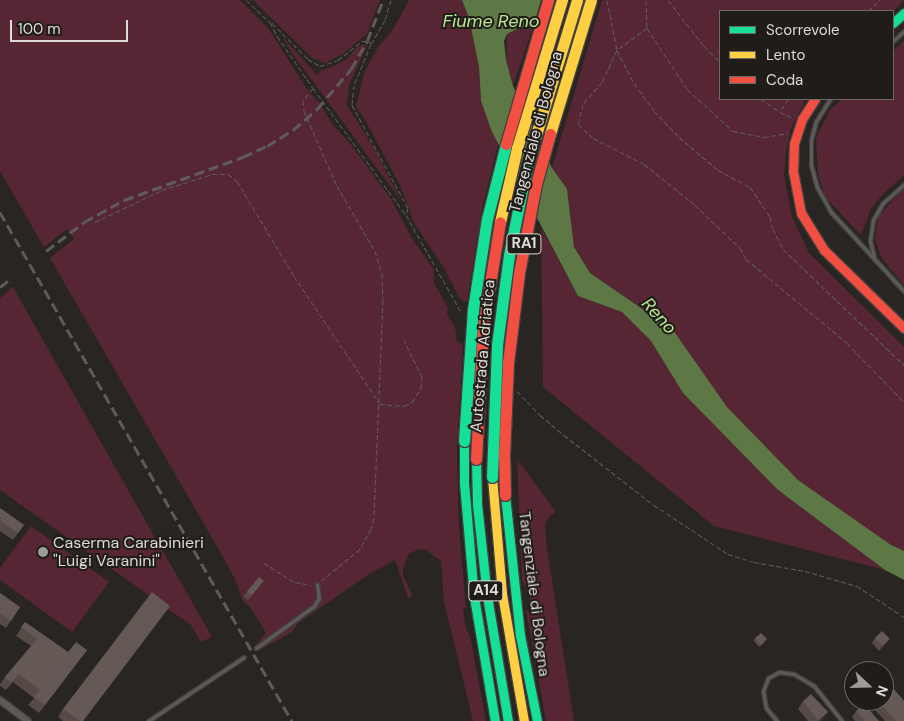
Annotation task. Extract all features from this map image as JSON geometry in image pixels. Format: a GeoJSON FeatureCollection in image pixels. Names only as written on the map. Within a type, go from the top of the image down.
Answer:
{"type":"FeatureCollection","features":[{"type":"Feature","properties":{"kind":"main road","name":"Tangenziale di Bologna"},"geometry":{"type":"LineString","coordinates":[[495,721],[474,597],[464,483],[464,441],[472,318],[487,219],[508,131],[548,0]]}},
{"type":"Feature","properties":{"kind":"main road","name":"Autostrada Adriatica"},"geometry":{"type":"LineString","coordinates":[[508,721],[487,596],[477,504],[476,459],[482,336],[497,237],[517,148],[562,0]]}},
{"type":"Feature","properties":{"kind":"main road","name":"Autostrada Adriatica"},"geometry":{"type":"LineString","coordinates":[[524,721],[507,630],[492,477],[496,354],[509,255],[528,166],[577,0]]}},
{"type":"Feature","properties":{"kind":"main road","name":"Tangenziale di Bologna"},"geometry":{"type":"LineString","coordinates":[[537,721],[520,635],[505,496],[504,446],[508,363],[519,273],[543,158],[591,0]]}},
{"type":"Feature","properties":{"kind":"main road"},"geometry":{"type":"LineString","coordinates":[[894,22],[904,13]]}},
{"type":"Feature","properties":{"kind":"main road"},"geometry":{"type":"LineString","coordinates":[[814,100],[797,126],[794,143],[793,172],[797,199],[807,225],[824,250],[904,328]]}},
{"type":"Feature","properties":{"kind":"street"},"geometry":{"type":"LineString","coordinates":[[0,700],[28,721]]}},
{"type":"Feature","properties":{"kind":"lane"},"geometry":{"type":"LineString","coordinates":[[894,40],[904,31]]}},
{"type":"Feature","properties":{"kind":"lane"},"geometry":{"type":"LineString","coordinates":[[829,100],[816,122],[811,140],[810,157],[814,180],[820,195],[831,212],[904,291]]}},
{"type":"Feature","properties":{"kind":"lane"},"geometry":{"type":"LineString","coordinates":[[874,258],[870,241],[873,220],[883,203],[904,184]]}},
{"type":"Feature","properties":{"kind":"lane"},"geometry":{"type":"LineString","coordinates":[[256,648],[314,606],[318,598],[317,584]]}},
{"type":"Feature","properties":{"kind":"lane"},"geometry":{"type":"LineString","coordinates":[[148,721],[244,657]]}},
{"type":"Feature","properties":{"kind":"lane"},"geometry":{"type":"LineString","coordinates":[[777,721],[766,708],[763,691],[768,678],[772,674],[785,672],[794,674],[814,686],[842,721]]}},
{"type":"Feature","properties":{"kind":"path"},"geometry":{"type":"LineString","coordinates":[[246,0],[292,41],[308,59],[320,66],[338,60],[362,41],[368,40],[371,44]]}},
{"type":"Feature","properties":{"kind":"path"},"geometry":{"type":"LineString","coordinates":[[391,0],[385,20],[371,44],[354,85],[352,105],[408,208],[406,215]]}},
{"type":"Feature","properties":{"kind":"path"},"geometry":{"type":"LineString","coordinates":[[607,0],[617,50],[634,83],[654,110],[679,137],[718,170],[750,188],[770,217],[773,229],[783,249],[904,365]]}},
{"type":"Feature","properties":{"kind":"path"},"geometry":{"type":"LineString","coordinates":[[646,0],[646,28],[687,89],[733,131],[764,137],[797,126]]}},
{"type":"Feature","properties":{"kind":"path"},"geometry":{"type":"LineString","coordinates":[[668,0],[704,46],[719,61]]}},
{"type":"Feature","properties":{"kind":"path"},"geometry":{"type":"LineString","coordinates":[[869,10],[880,0]]}},
{"type":"Feature","properties":{"kind":"path"},"geometry":{"type":"LineString","coordinates":[[270,22],[277,36],[313,88],[406,215],[461,312]]}},
{"type":"Feature","properties":{"kind":"path"},"geometry":{"type":"LineString","coordinates":[[646,28],[617,50],[602,82],[583,104],[578,124],[593,138],[644,164],[695,205],[740,248],[746,259],[847,343],[904,402]]}},
{"type":"Feature","properties":{"kind":"path"},"geometry":{"type":"LineString","coordinates":[[264,563],[295,582],[317,584],[360,549],[371,529],[376,510],[382,274],[375,252],[337,186],[304,111],[303,101],[313,88]]}},
{"type":"Feature","properties":{"kind":"path"},"geometry":{"type":"LineString","coordinates":[[762,100],[797,126]]}},
{"type":"Feature","properties":{"kind":"path"},"geometry":{"type":"LineString","coordinates":[[780,112],[787,100]]}},
{"type":"Feature","properties":{"kind":"path"},"geometry":{"type":"LineString","coordinates":[[95,222],[154,194],[193,180],[223,173],[232,176],[294,276],[380,404]]}},
{"type":"Feature","properties":{"kind":"path"},"geometry":{"type":"LineString","coordinates":[[380,404],[404,406],[412,402],[421,388],[422,377],[404,340]]}},
{"type":"Feature","properties":{"kind":"path"},"geometry":{"type":"LineString","coordinates":[[517,391],[551,425],[654,505],[728,554],[754,562],[806,570],[857,586],[904,617]]}},
{"type":"Feature","properties":{"kind":"shaded area"},"geometry":{"type":"Polygon","coordinates":[[[0,0],[240,0],[268,28],[309,92],[319,102],[333,125],[349,142],[391,199],[413,240],[434,270],[434,283],[448,308],[447,314],[455,327],[457,341],[463,345],[457,451],[459,527],[466,608],[463,608],[486,721],[473,721],[444,602],[441,561],[426,550],[419,549],[409,554],[403,568],[403,576],[412,594],[410,598],[408,598],[395,560],[371,573],[298,623],[292,632],[258,651],[255,646],[266,633],[251,608],[243,601],[236,581],[219,550],[50,258],[74,239],[67,229],[44,247],[0,171],[0,0]]]}},
{"type":"Feature","properties":{"kind":"shaded area"},"geometry":{"type":"Polygon","coordinates":[[[253,0],[380,0],[367,34],[343,54],[325,63],[312,58],[253,0]]]}},
{"type":"Feature","properties":{"kind":"shaded area"},"geometry":{"type":"Polygon","coordinates":[[[409,0],[462,0],[469,18],[479,67],[481,101],[498,145],[483,205],[467,301],[464,302],[459,297],[444,268],[414,223],[400,185],[356,105],[365,71],[378,47],[392,31],[409,0]]]}},
{"type":"Feature","properties":{"kind":"shaded area"},"geometry":{"type":"Polygon","coordinates":[[[602,0],[904,0],[894,11],[719,10],[719,100],[806,100],[791,129],[786,152],[784,175],[792,217],[809,253],[904,347],[904,551],[891,545],[798,480],[727,407],[697,365],[642,309],[590,273],[574,247],[567,189],[552,168],[602,0]]]}},
{"type":"Feature","properties":{"kind":"shaded area"},"geometry":{"type":"Polygon","coordinates":[[[535,21],[513,86],[506,60],[507,34],[535,21]]]}},
{"type":"Feature","properties":{"kind":"shaded area"},"geometry":{"type":"Polygon","coordinates":[[[282,36],[317,75],[321,70],[332,67],[347,59],[358,46],[367,45],[349,86],[347,105],[374,148],[402,202],[291,52],[282,36]]]}},
{"type":"Feature","properties":{"kind":"shaded area"},"geometry":{"type":"Polygon","coordinates":[[[904,41],[904,175],[882,195],[871,209],[861,235],[825,197],[818,174],[816,137],[830,110],[841,100],[894,100],[894,50],[904,41]]]}},
{"type":"Feature","properties":{"kind":"shaded area"},"geometry":{"type":"Polygon","coordinates":[[[904,187],[904,285],[882,259],[875,240],[878,217],[904,187]]]}},
{"type":"Feature","properties":{"kind":"shaded area"},"geometry":{"type":"Polygon","coordinates":[[[541,227],[578,296],[622,312],[651,341],[683,393],[778,490],[885,570],[714,526],[543,387],[541,227]]]}},
{"type":"Feature","properties":{"kind":"shaded area"},"geometry":{"type":"Polygon","coordinates":[[[13,287],[212,637],[201,642],[191,625],[0,490],[0,298],[13,287]]]}},
{"type":"Feature","properties":{"kind":"shaded area"},"geometry":{"type":"Polygon","coordinates":[[[517,459],[556,512],[549,517],[545,525],[574,721],[546,721],[526,611],[531,610],[530,597],[522,580],[517,459]]]}},
{"type":"Feature","properties":{"kind":"shaded area"},"geometry":{"type":"Polygon","coordinates":[[[31,526],[109,582],[72,632],[0,580],[0,568],[31,526]]]}},
{"type":"Feature","properties":{"kind":"water","name":"Fiume Reno"},"geometry":{"type":"Polygon","coordinates":[[[462,0],[541,0],[535,21],[530,27],[519,28],[507,34],[504,41],[506,60],[513,86],[552,168],[567,189],[574,247],[590,273],[673,330],[727,407],[798,480],[891,545],[904,551],[904,580],[885,570],[778,490],[683,393],[651,341],[622,312],[578,296],[492,132],[481,101],[479,67],[469,18],[462,0]]]}},
{"type":"Feature","properties":{"kind":"building"},"geometry":{"type":"Polygon","coordinates":[[[0,508],[24,525],[18,533],[0,520],[0,508]]]}},
{"type":"Feature","properties":{"kind":"building"},"geometry":{"type":"Polygon","coordinates":[[[259,577],[264,581],[252,596],[247,592],[259,577]]]}},
{"type":"Feature","properties":{"kind":"building"},"geometry":{"type":"Polygon","coordinates":[[[152,592],[170,606],[83,721],[80,721],[63,709],[152,592]]]}},
{"type":"Feature","properties":{"kind":"building"},"geometry":{"type":"Polygon","coordinates":[[[0,593],[20,607],[11,621],[0,613],[0,593]]]}},
{"type":"Feature","properties":{"kind":"building"},"geometry":{"type":"Polygon","coordinates":[[[25,622],[68,652],[76,642],[87,650],[45,705],[34,697],[40,690],[19,674],[11,682],[5,677],[37,639],[21,627],[25,622]]]}},
{"type":"Feature","properties":{"kind":"building"},"geometry":{"type":"Polygon","coordinates":[[[882,631],[890,639],[883,646],[875,638],[882,631]]]}},
{"type":"Feature","properties":{"kind":"building"},"geometry":{"type":"Polygon","coordinates":[[[761,633],[767,639],[761,645],[755,638],[761,633]]]}},
{"type":"Feature","properties":{"kind":"building"},"geometry":{"type":"Polygon","coordinates":[[[894,689],[904,701],[904,721],[896,721],[887,711],[894,711],[894,689]]]}},
{"type":"Feature","properties":{"kind":"building"},"geometry":{"type":"Polygon","coordinates":[[[811,694],[828,712],[818,720],[803,701],[811,694]]]}},
{"type":"Feature","properties":{"kind":"building"},"geometry":{"type":"Polygon","coordinates":[[[856,711],[870,711],[879,721],[865,721],[856,711]]]}},
{"type":"Feature","properties":{"kind":"railway"},"geometry":{"type":"LineString","coordinates":[[46,251],[84,222],[124,200],[243,157],[267,146],[293,130],[317,109],[351,69],[367,41],[383,0]]}},
{"type":"Feature","properties":{"kind":"railway"},"geometry":{"type":"LineString","coordinates":[[0,212],[292,721]]}},
{"type":"Feature","properties":{"kind":"railway"},"geometry":{"type":"LineString","coordinates":[[0,287],[9,280]]}},
{"type":"Feature","properties":{"kind":"traffic: fast"},"geometry":{"type":"LineString","coordinates":[[894,22],[904,13]]}},
{"type":"Feature","properties":{"kind":"traffic: fast"},"geometry":{"type":"LineString","coordinates":[[492,477],[497,345],[509,255],[527,166],[536,135]]}},
{"type":"Feature","properties":{"kind":"traffic: fast"},"geometry":{"type":"LineString","coordinates":[[464,441],[473,309],[487,219],[506,144]]}},
{"type":"Feature","properties":{"kind":"traffic: fast"},"geometry":{"type":"LineString","coordinates":[[464,441],[464,483],[474,597],[495,721]]}},
{"type":"Feature","properties":{"kind":"traffic: fast"},"geometry":{"type":"LineString","coordinates":[[476,459],[477,504],[487,596],[508,721]]}},
{"type":"Feature","properties":{"kind":"traffic: fast"},"geometry":{"type":"LineString","coordinates":[[505,495],[520,635],[537,721]]}},
{"type":"Feature","properties":{"kind":"traffic: slow"},"geometry":{"type":"LineString","coordinates":[[500,222],[517,148],[562,0]]}},
{"type":"Feature","properties":{"kind":"traffic: slow"},"geometry":{"type":"LineString","coordinates":[[536,135],[577,0]]}},
{"type":"Feature","properties":{"kind":"traffic: slow"},"geometry":{"type":"LineString","coordinates":[[550,134],[591,0]]}},
{"type":"Feature","properties":{"kind":"traffic: slow"},"geometry":{"type":"LineString","coordinates":[[492,477],[502,594],[524,721]]}},
{"type":"Feature","properties":{"kind":"traffic: jam"},"geometry":{"type":"LineString","coordinates":[[506,144],[548,0]]}},
{"type":"Feature","properties":{"kind":"traffic: jam"},"geometry":{"type":"LineString","coordinates":[[814,100],[802,119],[794,143],[793,171],[801,213],[824,250],[904,328]]}},
{"type":"Feature","properties":{"kind":"traffic: jam"},"geometry":{"type":"LineString","coordinates":[[505,495],[504,455],[508,363],[519,273],[536,184],[550,134]]}},
{"type":"Feature","properties":{"kind":"traffic: jam"},"geometry":{"type":"LineString","coordinates":[[476,459],[483,327],[500,222]]}},
{"type":"Feature","properties":{"kind":"place","name":"Caserma Carabinieri \"Luigi Varanini\""},"geometry":{"type":"Point","coordinates":[43,552]}},
{"type":"Feature","properties":{"kind":"water label","name":"Reno"},"geometry":{"type":"Point","coordinates":[659,316]}}]}
